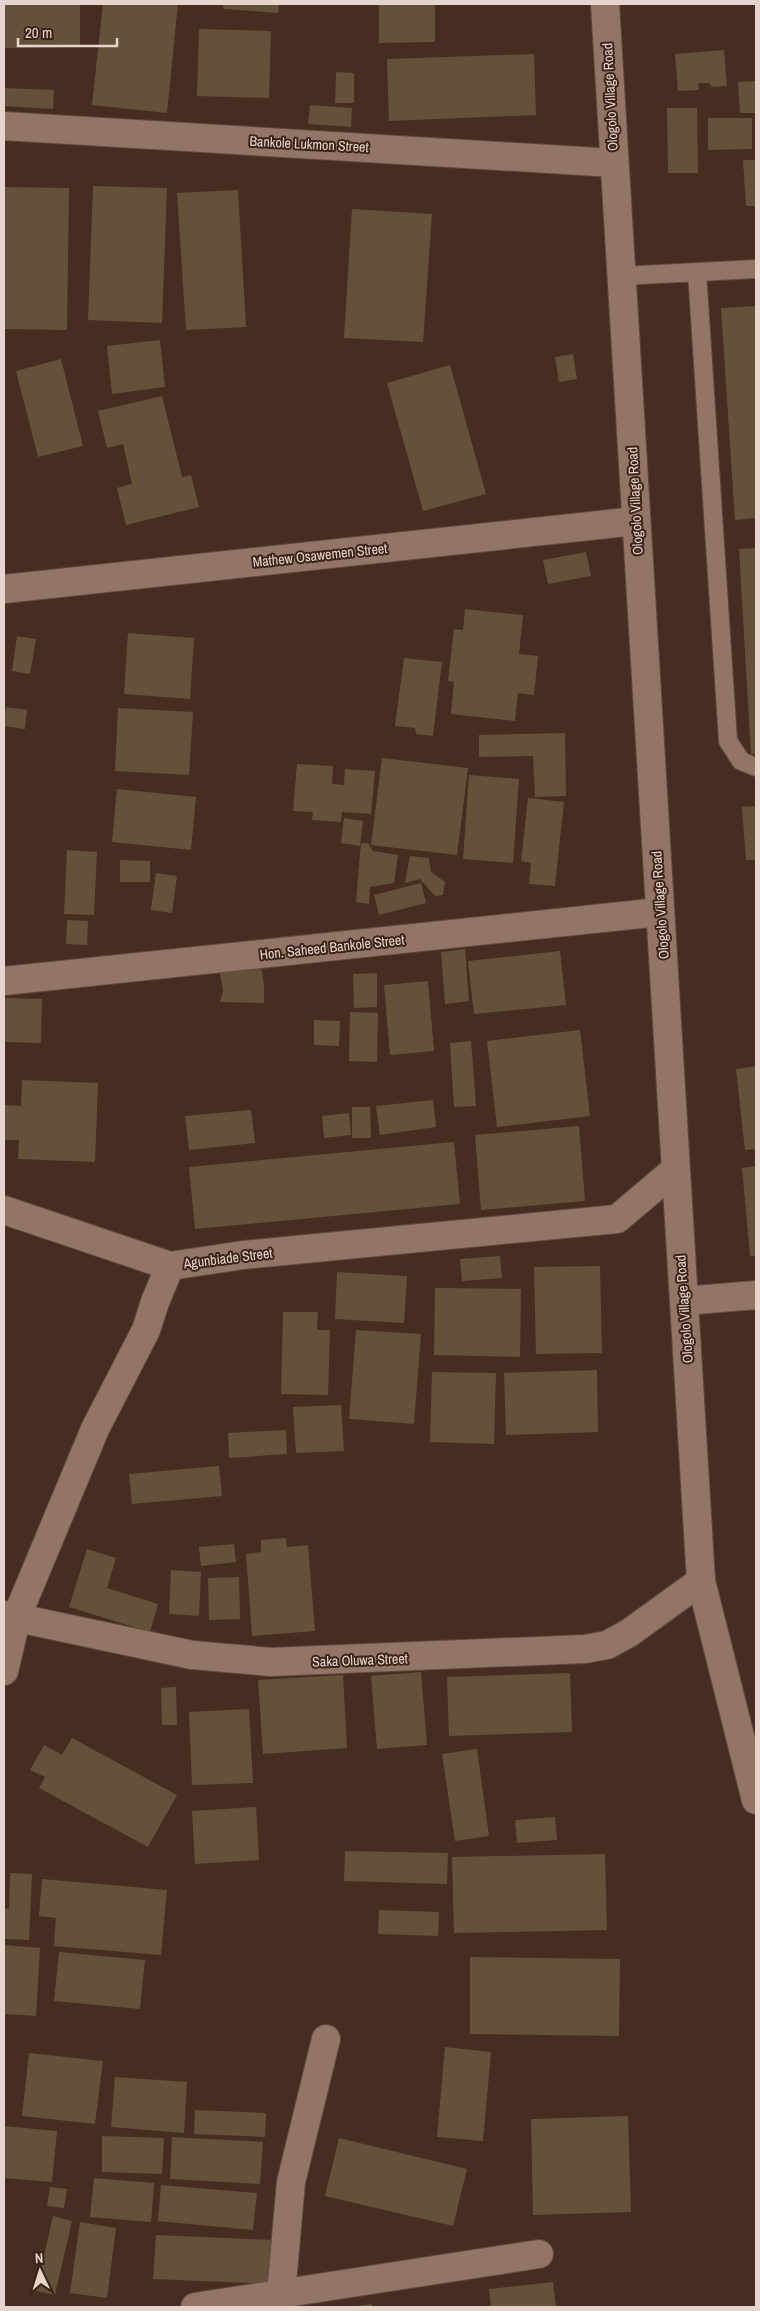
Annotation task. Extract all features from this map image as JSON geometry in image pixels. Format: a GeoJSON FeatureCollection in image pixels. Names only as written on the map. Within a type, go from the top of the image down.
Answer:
{"type":"FeatureCollection","features":[{"type":"Feature","properties":{"kind":"street","name":"Ologolo Village Road"},"geometry":{"type":"LineString","coordinates":[[604,4],[701,1581],[756,1800]]}},
{"type":"Feature","properties":{"kind":"street","name":"Bankole Lukmon Street"},"geometry":{"type":"LineString","coordinates":[[4,126],[614,163]]}},
{"type":"Feature","properties":{"kind":"street","name":"Mathew Osawemen Street"},"geometry":{"type":"LineString","coordinates":[[4,589],[636,521]]}},
{"type":"Feature","properties":{"kind":"street","name":"Hon. Saheed Bankole Street"},"geometry":{"type":"LineString","coordinates":[[4,981],[660,912]]}},
{"type":"Feature","properties":{"kind":"street","name":"Agunbiade Street"},"geometry":{"type":"LineString","coordinates":[[4,1671],[10,1616],[95,1429],[146,1330],[170,1266],[243,1256],[618,1219],[675,1170]]}},
{"type":"Feature","properties":{"kind":"street"},"geometry":{"type":"LineString","coordinates":[[4,1210],[170,1266]]}},
{"type":"Feature","properties":{"kind":"street"},"geometry":{"type":"LineString","coordinates":[[684,1301],[756,1295]]}},
{"type":"Feature","properties":{"kind":"street","name":"Saka Oluwa Street"},"geometry":{"type":"LineString","coordinates":[[10,1616],[192,1655],[271,1662],[585,1649],[607,1645],[629,1633],[701,1581]]}},
{"type":"Feature","properties":{"kind":"street"},"geometry":{"type":"LineString","coordinates":[[281,2294],[290,2182],[326,2040]]}},
{"type":"Feature","properties":{"kind":"street"},"geometry":{"type":"LineString","coordinates":[[195,2307],[539,2254]]}},
{"type":"Feature","properties":{"kind":"lane"},"geometry":{"type":"LineString","coordinates":[[621,276],[756,269]]}},
{"type":"Feature","properties":{"kind":"lane"},"geometry":{"type":"LineString","coordinates":[[696,272],[728,741],[741,760],[756,767]]}},
{"type":"Feature","properties":{"kind":"building"},"geometry":{"type":"Polygon","coordinates":[[[4,4],[80,4],[80,47],[4,48],[4,4]]]}},
{"type":"Feature","properties":{"kind":"building"},"geometry":{"type":"Polygon","coordinates":[[[103,4],[178,4],[167,113],[92,105],[103,4]]]}},
{"type":"Feature","properties":{"kind":"building"},"geometry":{"type":"Polygon","coordinates":[[[222,4],[279,4],[278,13],[224,9],[222,4]]]}},
{"type":"Feature","properties":{"kind":"building"},"geometry":{"type":"Polygon","coordinates":[[[379,4],[435,4],[435,42],[379,43],[379,4]]]}},
{"type":"Feature","properties":{"kind":"building"},"geometry":{"type":"Polygon","coordinates":[[[199,29],[271,31],[269,98],[197,96],[199,29]]]}},
{"type":"Feature","properties":{"kind":"building"},"geometry":{"type":"Polygon","coordinates":[[[724,50],[727,86],[712,87],[709,83],[698,83],[699,90],[678,91],[675,54],[724,50]]]}},
{"type":"Feature","properties":{"kind":"building"},"geometry":{"type":"Polygon","coordinates":[[[534,54],[536,115],[389,121],[387,59],[534,54]]]}},
{"type":"Feature","properties":{"kind":"building"},"geometry":{"type":"Polygon","coordinates":[[[336,72],[354,73],[354,103],[335,103],[336,72]]]}},
{"type":"Feature","properties":{"kind":"building"},"geometry":{"type":"Polygon","coordinates":[[[756,81],[756,113],[740,113],[738,82],[756,81]]]}},
{"type":"Feature","properties":{"kind":"building"},"geometry":{"type":"Polygon","coordinates":[[[4,88],[54,90],[53,109],[4,106],[4,88]]]}},
{"type":"Feature","properties":{"kind":"building"},"geometry":{"type":"Polygon","coordinates":[[[310,105],[352,108],[351,127],[308,124],[310,105]]]}},
{"type":"Feature","properties":{"kind":"building"},"geometry":{"type":"Polygon","coordinates":[[[667,108],[697,108],[698,173],[668,173],[667,108]]]}},
{"type":"Feature","properties":{"kind":"building"},"geometry":{"type":"Polygon","coordinates":[[[708,118],[752,118],[752,149],[708,150],[708,118]]]}},
{"type":"Feature","properties":{"kind":"building"},"geometry":{"type":"Polygon","coordinates":[[[743,160],[756,160],[756,206],[746,206],[743,160]]]}},
{"type":"Feature","properties":{"kind":"building"},"geometry":{"type":"Polygon","coordinates":[[[93,186],[167,188],[162,323],[88,320],[93,186]]]}},
{"type":"Feature","properties":{"kind":"building"},"geometry":{"type":"Polygon","coordinates":[[[4,187],[69,188],[67,330],[4,329],[4,187]]]}},
{"type":"Feature","properties":{"kind":"building"},"geometry":{"type":"Polygon","coordinates":[[[238,190],[246,327],[186,330],[177,193],[238,190]]]}},
{"type":"Feature","properties":{"kind":"building"},"geometry":{"type":"Polygon","coordinates":[[[352,209],[432,214],[423,342],[344,338],[352,209]]]}},
{"type":"Feature","properties":{"kind":"building"},"geometry":{"type":"Polygon","coordinates":[[[756,306],[756,518],[735,520],[721,308],[756,306]]]}},
{"type":"Feature","properties":{"kind":"building"},"geometry":{"type":"Polygon","coordinates":[[[160,340],[165,387],[112,394],[107,346],[160,340]]]}},
{"type":"Feature","properties":{"kind":"building"},"geometry":{"type":"Polygon","coordinates":[[[573,354],[577,379],[559,382],[555,357],[573,354]]]}},
{"type":"Feature","properties":{"kind":"building"},"geometry":{"type":"Polygon","coordinates":[[[61,359],[83,446],[38,457],[16,371],[61,359]]]}},
{"type":"Feature","properties":{"kind":"building"},"geometry":{"type":"Polygon","coordinates":[[[450,365],[486,494],[423,511],[387,383],[450,365]]]}},
{"type":"Feature","properties":{"kind":"building"},"geometry":{"type":"Polygon","coordinates":[[[162,396],[182,477],[191,475],[199,507],[126,525],[117,488],[132,484],[123,444],[107,448],[98,411],[162,396]]]}},
{"type":"Feature","properties":{"kind":"building"},"geometry":{"type":"Polygon","coordinates":[[[756,548],[756,754],[751,754],[739,549],[756,548]]]}},
{"type":"Feature","properties":{"kind":"building"},"geometry":{"type":"Polygon","coordinates":[[[586,552],[591,576],[548,584],[543,560],[586,552]]]}},
{"type":"Feature","properties":{"kind":"building"},"geometry":{"type":"Polygon","coordinates":[[[465,609],[523,615],[519,654],[538,656],[534,695],[518,693],[515,721],[451,714],[454,682],[448,681],[454,629],[463,630],[465,609]]]}},
{"type":"Feature","properties":{"kind":"building"},"geometry":{"type":"Polygon","coordinates":[[[128,633],[194,638],[190,699],[124,694],[128,633]]]}},
{"type":"Feature","properties":{"kind":"building"},"geometry":{"type":"Polygon","coordinates":[[[17,636],[36,639],[30,674],[12,671],[17,636]]]}},
{"type":"Feature","properties":{"kind":"building"},"geometry":{"type":"Polygon","coordinates":[[[404,658],[442,662],[433,736],[416,734],[415,728],[395,726],[404,658]]]}},
{"type":"Feature","properties":{"kind":"building"},"geometry":{"type":"Polygon","coordinates":[[[6,707],[27,710],[25,729],[4,726],[6,707]]]}},
{"type":"Feature","properties":{"kind":"building"},"geometry":{"type":"Polygon","coordinates":[[[118,708],[193,712],[189,775],[115,771],[118,708]]]}},
{"type":"Feature","properties":{"kind":"building"},"geometry":{"type":"Polygon","coordinates":[[[565,733],[566,796],[535,797],[533,756],[479,757],[479,735],[565,733]]]}},
{"type":"Feature","properties":{"kind":"building"},"geometry":{"type":"Polygon","coordinates":[[[382,758],[468,768],[457,855],[371,845],[382,758]]]}},
{"type":"Feature","properties":{"kind":"building"},"geometry":{"type":"Polygon","coordinates":[[[297,764],[333,766],[332,784],[344,785],[345,769],[375,771],[371,814],[342,812],[341,822],[312,820],[313,812],[293,811],[297,764]]]}},
{"type":"Feature","properties":{"kind":"building"},"geometry":{"type":"Polygon","coordinates":[[[469,775],[519,779],[513,863],[463,859],[469,775]]]}},
{"type":"Feature","properties":{"kind":"building"},"geometry":{"type":"Polygon","coordinates":[[[117,789],[196,797],[191,850],[112,842],[117,789]]]}},
{"type":"Feature","properties":{"kind":"building"},"geometry":{"type":"Polygon","coordinates":[[[528,798],[564,802],[555,886],[529,884],[531,863],[521,861],[528,798]]]}},
{"type":"Feature","properties":{"kind":"building"},"geometry":{"type":"Polygon","coordinates":[[[756,806],[756,860],[746,860],[742,807],[756,806]]]}},
{"type":"Feature","properties":{"kind":"building"},"geometry":{"type":"Polygon","coordinates":[[[344,818],[363,821],[360,846],[341,843],[344,818]]]}},
{"type":"Feature","properties":{"kind":"building"},"geometry":{"type":"Polygon","coordinates":[[[361,843],[368,843],[373,851],[398,855],[394,883],[370,887],[369,904],[356,902],[361,843]]]}},
{"type":"Feature","properties":{"kind":"building"},"geometry":{"type":"Polygon","coordinates":[[[67,850],[97,852],[94,915],[64,914],[67,850]]]}},
{"type":"Feature","properties":{"kind":"building"},"geometry":{"type":"Polygon","coordinates":[[[410,856],[429,858],[431,872],[445,882],[443,895],[435,896],[420,879],[405,883],[410,856]]]}},
{"type":"Feature","properties":{"kind":"building"},"geometry":{"type":"Polygon","coordinates":[[[120,860],[150,861],[150,882],[120,882],[120,860]]]}},
{"type":"Feature","properties":{"kind":"building"},"geometry":{"type":"Polygon","coordinates":[[[156,873],[177,876],[172,913],[151,910],[156,873]]]}},
{"type":"Feature","properties":{"kind":"building"},"geometry":{"type":"Polygon","coordinates":[[[421,883],[426,903],[379,915],[374,895],[421,883]]]}},
{"type":"Feature","properties":{"kind":"building"},"geometry":{"type":"Polygon","coordinates":[[[67,920],[88,921],[87,945],[66,944],[67,920]]]}},
{"type":"Feature","properties":{"kind":"building"},"geometry":{"type":"Polygon","coordinates":[[[465,949],[469,1001],[445,1004],[441,952],[465,949]]]}},
{"type":"Feature","properties":{"kind":"building"},"geometry":{"type":"Polygon","coordinates":[[[560,951],[566,1005],[474,1014],[468,961],[560,951]]]}},
{"type":"Feature","properties":{"kind":"building"},"geometry":{"type":"Polygon","coordinates":[[[261,965],[264,1003],[220,1002],[223,991],[220,973],[261,965]]]}},
{"type":"Feature","properties":{"kind":"building"},"geometry":{"type":"Polygon","coordinates":[[[377,973],[377,1007],[354,1008],[353,974],[377,973]]]}},
{"type":"Feature","properties":{"kind":"building"},"geometry":{"type":"Polygon","coordinates":[[[428,981],[434,1051],[390,1055],[384,985],[428,981]]]}},
{"type":"Feature","properties":{"kind":"building"},"geometry":{"type":"Polygon","coordinates":[[[4,998],[42,999],[41,1043],[4,1042],[4,998]]]}},
{"type":"Feature","properties":{"kind":"building"},"geometry":{"type":"Polygon","coordinates":[[[350,1012],[378,1013],[377,1062],[349,1061],[350,1012]]]}},
{"type":"Feature","properties":{"kind":"building"},"geometry":{"type":"Polygon","coordinates":[[[314,1020],[340,1021],[339,1046],[314,1045],[314,1020]]]}},
{"type":"Feature","properties":{"kind":"building"},"geometry":{"type":"Polygon","coordinates":[[[580,1030],[590,1116],[497,1127],[487,1041],[580,1030]]]}},
{"type":"Feature","properties":{"kind":"building"},"geometry":{"type":"Polygon","coordinates":[[[471,1041],[476,1106],[454,1107],[450,1043],[471,1041]]]}},
{"type":"Feature","properties":{"kind":"building"},"geometry":{"type":"Polygon","coordinates":[[[756,1066],[756,1149],[745,1150],[736,1069],[756,1066]]]}},
{"type":"Feature","properties":{"kind":"building"},"geometry":{"type":"Polygon","coordinates":[[[22,1080],[98,1083],[95,1162],[18,1159],[19,1140],[4,1140],[4,1105],[21,1106],[22,1080]]]}},
{"type":"Feature","properties":{"kind":"building"},"geometry":{"type":"Polygon","coordinates":[[[433,1100],[436,1127],[380,1135],[376,1106],[433,1100]]]}},
{"type":"Feature","properties":{"kind":"building"},"geometry":{"type":"Polygon","coordinates":[[[352,1107],[370,1107],[371,1138],[352,1138],[352,1107]]]}},
{"type":"Feature","properties":{"kind":"building"},"geometry":{"type":"Polygon","coordinates":[[[251,1110],[255,1143],[189,1150],[185,1116],[251,1110]]]}},
{"type":"Feature","properties":{"kind":"building"},"geometry":{"type":"Polygon","coordinates":[[[349,1113],[351,1135],[324,1138],[322,1116],[349,1113]]]}},
{"type":"Feature","properties":{"kind":"building"},"geometry":{"type":"Polygon","coordinates":[[[579,1126],[585,1201],[481,1210],[475,1135],[579,1126]]]}},
{"type":"Feature","properties":{"kind":"building"},"geometry":{"type":"Polygon","coordinates":[[[454,1142],[460,1204],[195,1229],[189,1167],[454,1142]]]}},
{"type":"Feature","properties":{"kind":"building"},"geometry":{"type":"Polygon","coordinates":[[[756,1166],[756,1256],[750,1256],[742,1168],[756,1166]]]}},
{"type":"Feature","properties":{"kind":"building"},"geometry":{"type":"Polygon","coordinates":[[[500,1256],[502,1278],[462,1281],[460,1259],[500,1256]]]}},
{"type":"Feature","properties":{"kind":"building"},"geometry":{"type":"Polygon","coordinates":[[[600,1266],[602,1353],[536,1354],[534,1267],[600,1266]]]}},
{"type":"Feature","properties":{"kind":"building"},"geometry":{"type":"Polygon","coordinates":[[[337,1272],[407,1276],[404,1323],[335,1319],[337,1272]]]}},
{"type":"Feature","properties":{"kind":"building"},"geometry":{"type":"Polygon","coordinates":[[[435,1288],[521,1289],[520,1357],[434,1355],[435,1288]]]}},
{"type":"Feature","properties":{"kind":"building"},"geometry":{"type":"Polygon","coordinates":[[[283,1312],[318,1312],[317,1330],[330,1330],[328,1395],[281,1394],[283,1312]]]}},
{"type":"Feature","properties":{"kind":"building"},"geometry":{"type":"Polygon","coordinates":[[[356,1330],[421,1334],[414,1424],[349,1419],[356,1330]]]}},
{"type":"Feature","properties":{"kind":"building"},"geometry":{"type":"Polygon","coordinates":[[[597,1370],[598,1432],[506,1435],[504,1373],[597,1370]]]}},
{"type":"Feature","properties":{"kind":"building"},"geometry":{"type":"Polygon","coordinates":[[[432,1372],[496,1373],[494,1444],[430,1442],[432,1372]]]}},
{"type":"Feature","properties":{"kind":"building"},"geometry":{"type":"Polygon","coordinates":[[[341,1405],[344,1451],[296,1453],[293,1407],[341,1405]]]}},
{"type":"Feature","properties":{"kind":"building"},"geometry":{"type":"Polygon","coordinates":[[[286,1430],[287,1454],[229,1458],[228,1433],[286,1430]]]}},
{"type":"Feature","properties":{"kind":"building"},"geometry":{"type":"Polygon","coordinates":[[[219,1466],[222,1496],[132,1504],[129,1474],[219,1466]]]}},
{"type":"Feature","properties":{"kind":"building"},"geometry":{"type":"Polygon","coordinates":[[[286,1538],[287,1547],[308,1545],[315,1631],[252,1636],[246,1554],[261,1552],[261,1540],[286,1538]]]}},
{"type":"Feature","properties":{"kind":"building"},"geometry":{"type":"Polygon","coordinates":[[[234,1544],[236,1562],[201,1566],[199,1547],[234,1544]]]}},
{"type":"Feature","properties":{"kind":"building"},"geometry":{"type":"Polygon","coordinates":[[[87,1549],[116,1558],[107,1588],[158,1604],[150,1632],[69,1607],[87,1549]]]}},
{"type":"Feature","properties":{"kind":"building"},"geometry":{"type":"Polygon","coordinates":[[[171,1570],[201,1572],[199,1616],[169,1614],[171,1570]]]}},
{"type":"Feature","properties":{"kind":"building"},"geometry":{"type":"Polygon","coordinates":[[[239,1577],[240,1619],[209,1620],[208,1578],[239,1577]]]}},
{"type":"Feature","properties":{"kind":"building"},"geometry":{"type":"Polygon","coordinates":[[[421,1672],[427,1745],[377,1749],[371,1676],[421,1672]]]}},
{"type":"Feature","properties":{"kind":"building"},"geometry":{"type":"Polygon","coordinates":[[[570,1673],[572,1732],[449,1736],[447,1677],[570,1673]]]}},
{"type":"Feature","properties":{"kind":"building"},"geometry":{"type":"Polygon","coordinates":[[[343,1675],[347,1748],[263,1754],[258,1680],[343,1675]]]}},
{"type":"Feature","properties":{"kind":"building"},"geometry":{"type":"Polygon","coordinates":[[[176,1687],[177,1725],[162,1725],[161,1688],[176,1687]]]}},
{"type":"Feature","properties":{"kind":"building"},"geometry":{"type":"Polygon","coordinates":[[[249,1709],[253,1783],[192,1785],[189,1712],[249,1709]]]}},
{"type":"Feature","properties":{"kind":"building"},"geometry":{"type":"Polygon","coordinates":[[[72,1738],[177,1795],[148,1847],[39,1788],[45,1777],[30,1770],[44,1745],[62,1755],[72,1738]]]}},
{"type":"Feature","properties":{"kind":"building"},"geometry":{"type":"Polygon","coordinates":[[[477,1749],[489,1836],[455,1841],[442,1754],[477,1749]]]}},
{"type":"Feature","properties":{"kind":"building"},"geometry":{"type":"Polygon","coordinates":[[[256,1807],[259,1860],[195,1864],[192,1811],[256,1807]]]}},
{"type":"Feature","properties":{"kind":"building"},"geometry":{"type":"Polygon","coordinates":[[[555,1817],[557,1840],[517,1843],[515,1820],[555,1817]]]}},
{"type":"Feature","properties":{"kind":"building"},"geometry":{"type":"Polygon","coordinates":[[[345,1851],[448,1853],[447,1884],[344,1881],[345,1851]]]}},
{"type":"Feature","properties":{"kind":"building"},"geometry":{"type":"Polygon","coordinates":[[[605,1854],[607,1930],[454,1933],[452,1857],[605,1854]]]}},
{"type":"Feature","properties":{"kind":"building"},"geometry":{"type":"Polygon","coordinates":[[[10,1873],[32,1874],[29,1940],[4,1939],[4,1908],[9,1909],[10,1873]]]}},
{"type":"Feature","properties":{"kind":"building"},"geometry":{"type":"Polygon","coordinates":[[[42,1879],[167,1890],[161,1955],[54,1946],[56,1918],[39,1916],[42,1879]]]}},
{"type":"Feature","properties":{"kind":"building"},"geometry":{"type":"Polygon","coordinates":[[[379,1910],[439,1912],[438,1936],[378,1934],[379,1910]]]}},
{"type":"Feature","properties":{"kind":"building"},"geometry":{"type":"Polygon","coordinates":[[[4,1945],[40,1948],[36,2016],[4,2014],[4,1945]]]}},
{"type":"Feature","properties":{"kind":"building"},"geometry":{"type":"Polygon","coordinates":[[[59,1952],[145,1960],[140,2009],[54,2001],[59,1952]]]}},
{"type":"Feature","properties":{"kind":"building"},"geometry":{"type":"Polygon","coordinates":[[[470,1957],[620,1959],[619,2036],[470,2034],[470,1957]]]}},
{"type":"Feature","properties":{"kind":"building"},"geometry":{"type":"Polygon","coordinates":[[[445,2047],[491,2052],[483,2141],[437,2137],[445,2047]]]}},
{"type":"Feature","properties":{"kind":"building"},"geometry":{"type":"Polygon","coordinates":[[[29,2053],[103,2061],[95,2124],[22,2116],[29,2053]]]}},
{"type":"Feature","properties":{"kind":"building"},"geometry":{"type":"Polygon","coordinates":[[[115,2077],[187,2082],[184,2133],[111,2127],[115,2077]]]}},
{"type":"Feature","properties":{"kind":"building"},"geometry":{"type":"Polygon","coordinates":[[[195,2110],[266,2113],[265,2137],[194,2134],[195,2110]]]}},
{"type":"Feature","properties":{"kind":"building"},"geometry":{"type":"Polygon","coordinates":[[[628,2116],[631,2212],[533,2215],[531,2119],[628,2116]]]}},
{"type":"Feature","properties":{"kind":"building"},"geometry":{"type":"Polygon","coordinates":[[[4,2126],[57,2131],[52,2182],[4,2178],[4,2126]]]}},
{"type":"Feature","properties":{"kind":"building"},"geometry":{"type":"Polygon","coordinates":[[[102,2136],[164,2138],[162,2174],[102,2172],[102,2136]]]}},
{"type":"Feature","properties":{"kind":"building"},"geometry":{"type":"Polygon","coordinates":[[[172,2137],[263,2142],[260,2184],[170,2179],[172,2137]]]}},
{"type":"Feature","properties":{"kind":"building"},"geometry":{"type":"Polygon","coordinates":[[[339,2138],[467,2169],[453,2226],[325,2196],[339,2138]]]}},
{"type":"Feature","properties":{"kind":"building"},"geometry":{"type":"Polygon","coordinates":[[[94,2178],[154,2183],[151,2222],[90,2217],[94,2178]]]}},
{"type":"Feature","properties":{"kind":"building"},"geometry":{"type":"Polygon","coordinates":[[[161,2185],[257,2193],[253,2230],[158,2221],[161,2185]]]}},
{"type":"Feature","properties":{"kind":"building"},"geometry":{"type":"Polygon","coordinates":[[[50,2187],[67,2189],[64,2208],[47,2206],[50,2187]]]}},
{"type":"Feature","properties":{"kind":"building"},"geometry":{"type":"Polygon","coordinates":[[[53,2216],[72,2221],[55,2295],[36,2291],[53,2216]]]}},
{"type":"Feature","properties":{"kind":"building"},"geometry":{"type":"Polygon","coordinates":[[[80,2222],[116,2228],[107,2298],[70,2293],[80,2222]]]}},
{"type":"Feature","properties":{"kind":"building"},"geometry":{"type":"Polygon","coordinates":[[[156,2235],[273,2240],[271,2284],[153,2279],[156,2235]]]}},
{"type":"Feature","properties":{"kind":"building"},"geometry":{"type":"Polygon","coordinates":[[[553,2282],[556,2307],[491,2307],[489,2289],[553,2282]]]}},
{"type":"Feature","properties":{"kind":"building"},"geometry":{"type":"Polygon","coordinates":[[[372,2304],[372,2307],[356,2306],[372,2304]]]}}]}
